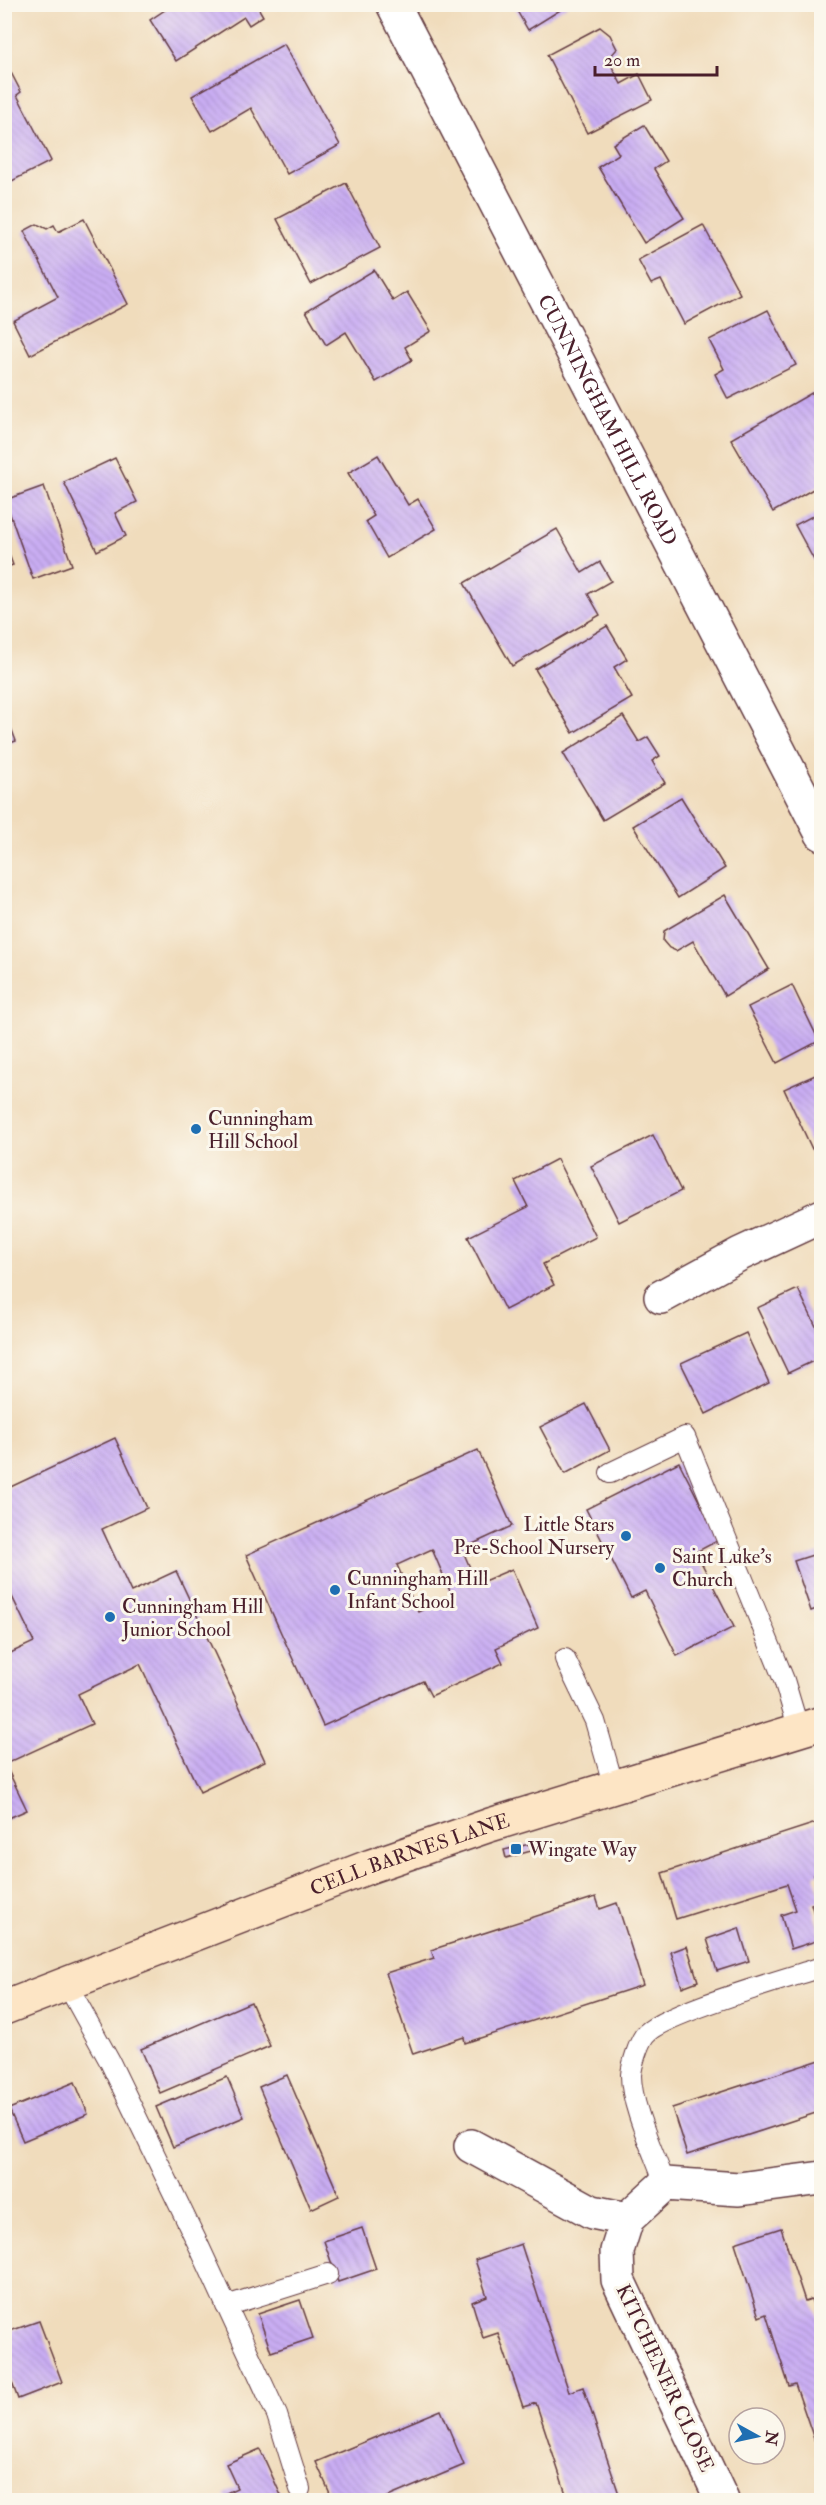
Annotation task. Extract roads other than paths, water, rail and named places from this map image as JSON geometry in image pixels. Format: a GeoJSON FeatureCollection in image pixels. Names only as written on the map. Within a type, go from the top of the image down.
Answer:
{"type":"FeatureCollection","features":[{"type":"Feature","properties":{"kind":"street","name":"CUNNINGHAM HILL ROAD"},"geometry":{"type":"LineString","coordinates":[[393,4],[822,834]]}},
{"type":"Feature","properties":{"kind":"street"},"geometry":{"type":"LineString","coordinates":[[661,1298],[740,1254],[822,1216]]}},
{"type":"Feature","properties":{"kind":"street","name":"CELL BARNES LANE"},"geometry":{"type":"LineString","coordinates":[[4,2008],[371,1866],[490,1825],[810,1726]]}},
{"type":"Feature","properties":{"kind":"street"},"geometry":{"type":"LineString","coordinates":[[471,2146],[592,2212],[627,2219]]}},
{"type":"Feature","properties":{"kind":"street"},"geometry":{"type":"LineString","coordinates":[[665,2184],[740,2189],[822,2178]]}},
{"type":"Feature","properties":{"kind":"street","name":"KITCHENER CLOSE"},"geometry":{"type":"LineString","coordinates":[[665,2184],[627,2219],[617,2251],[618,2280],[722,2500]]}},
{"type":"Feature","properties":{"kind":"lane"},"geometry":{"type":"LineString","coordinates":[[610,1473],[685,1437],[784,1680],[810,1726]]}},
{"type":"Feature","properties":{"kind":"lane"},"geometry":{"type":"LineString","coordinates":[[565,1659],[595,1721],[614,1787]]}},
{"type":"Feature","properties":{"kind":"lane"},"geometry":{"type":"LineString","coordinates":[[665,2184],[635,2100],[631,2074],[644,2035],[664,2020],[822,1967]]}},
{"type":"Feature","properties":{"kind":"lane"},"geometry":{"type":"LineString","coordinates":[[67,1984],[110,2062],[277,2415],[300,2489]]}},
{"type":"Feature","properties":{"kind":"lane"},"geometry":{"type":"LineString","coordinates":[[226,2306],[328,2274]]}},
{"type":"Feature","properties":{"kind":"place","name":"Cunningham Hill School"},"geometry":{"type":"Point","coordinates":[196,1129]}},
{"type":"Feature","properties":{"kind":"place","name":"Little Stars Pre-School Nursery"},"geometry":{"type":"Point","coordinates":[626,1536]}},
{"type":"Feature","properties":{"kind":"place","name":"Saint Luke's Church"},"geometry":{"type":"Point","coordinates":[660,1568]}},
{"type":"Feature","properties":{"kind":"place","name":"Cunningham Hill Infant School"},"geometry":{"type":"Point","coordinates":[335,1590]}},
{"type":"Feature","properties":{"kind":"place","name":"Cunningham Hill Junior School"},"geometry":{"type":"Point","coordinates":[110,1617]}},
{"type":"Feature","properties":{"kind":"place","name":"Wingate Way"},"geometry":{"type":"Point","coordinates":[516,1849]}}]}
